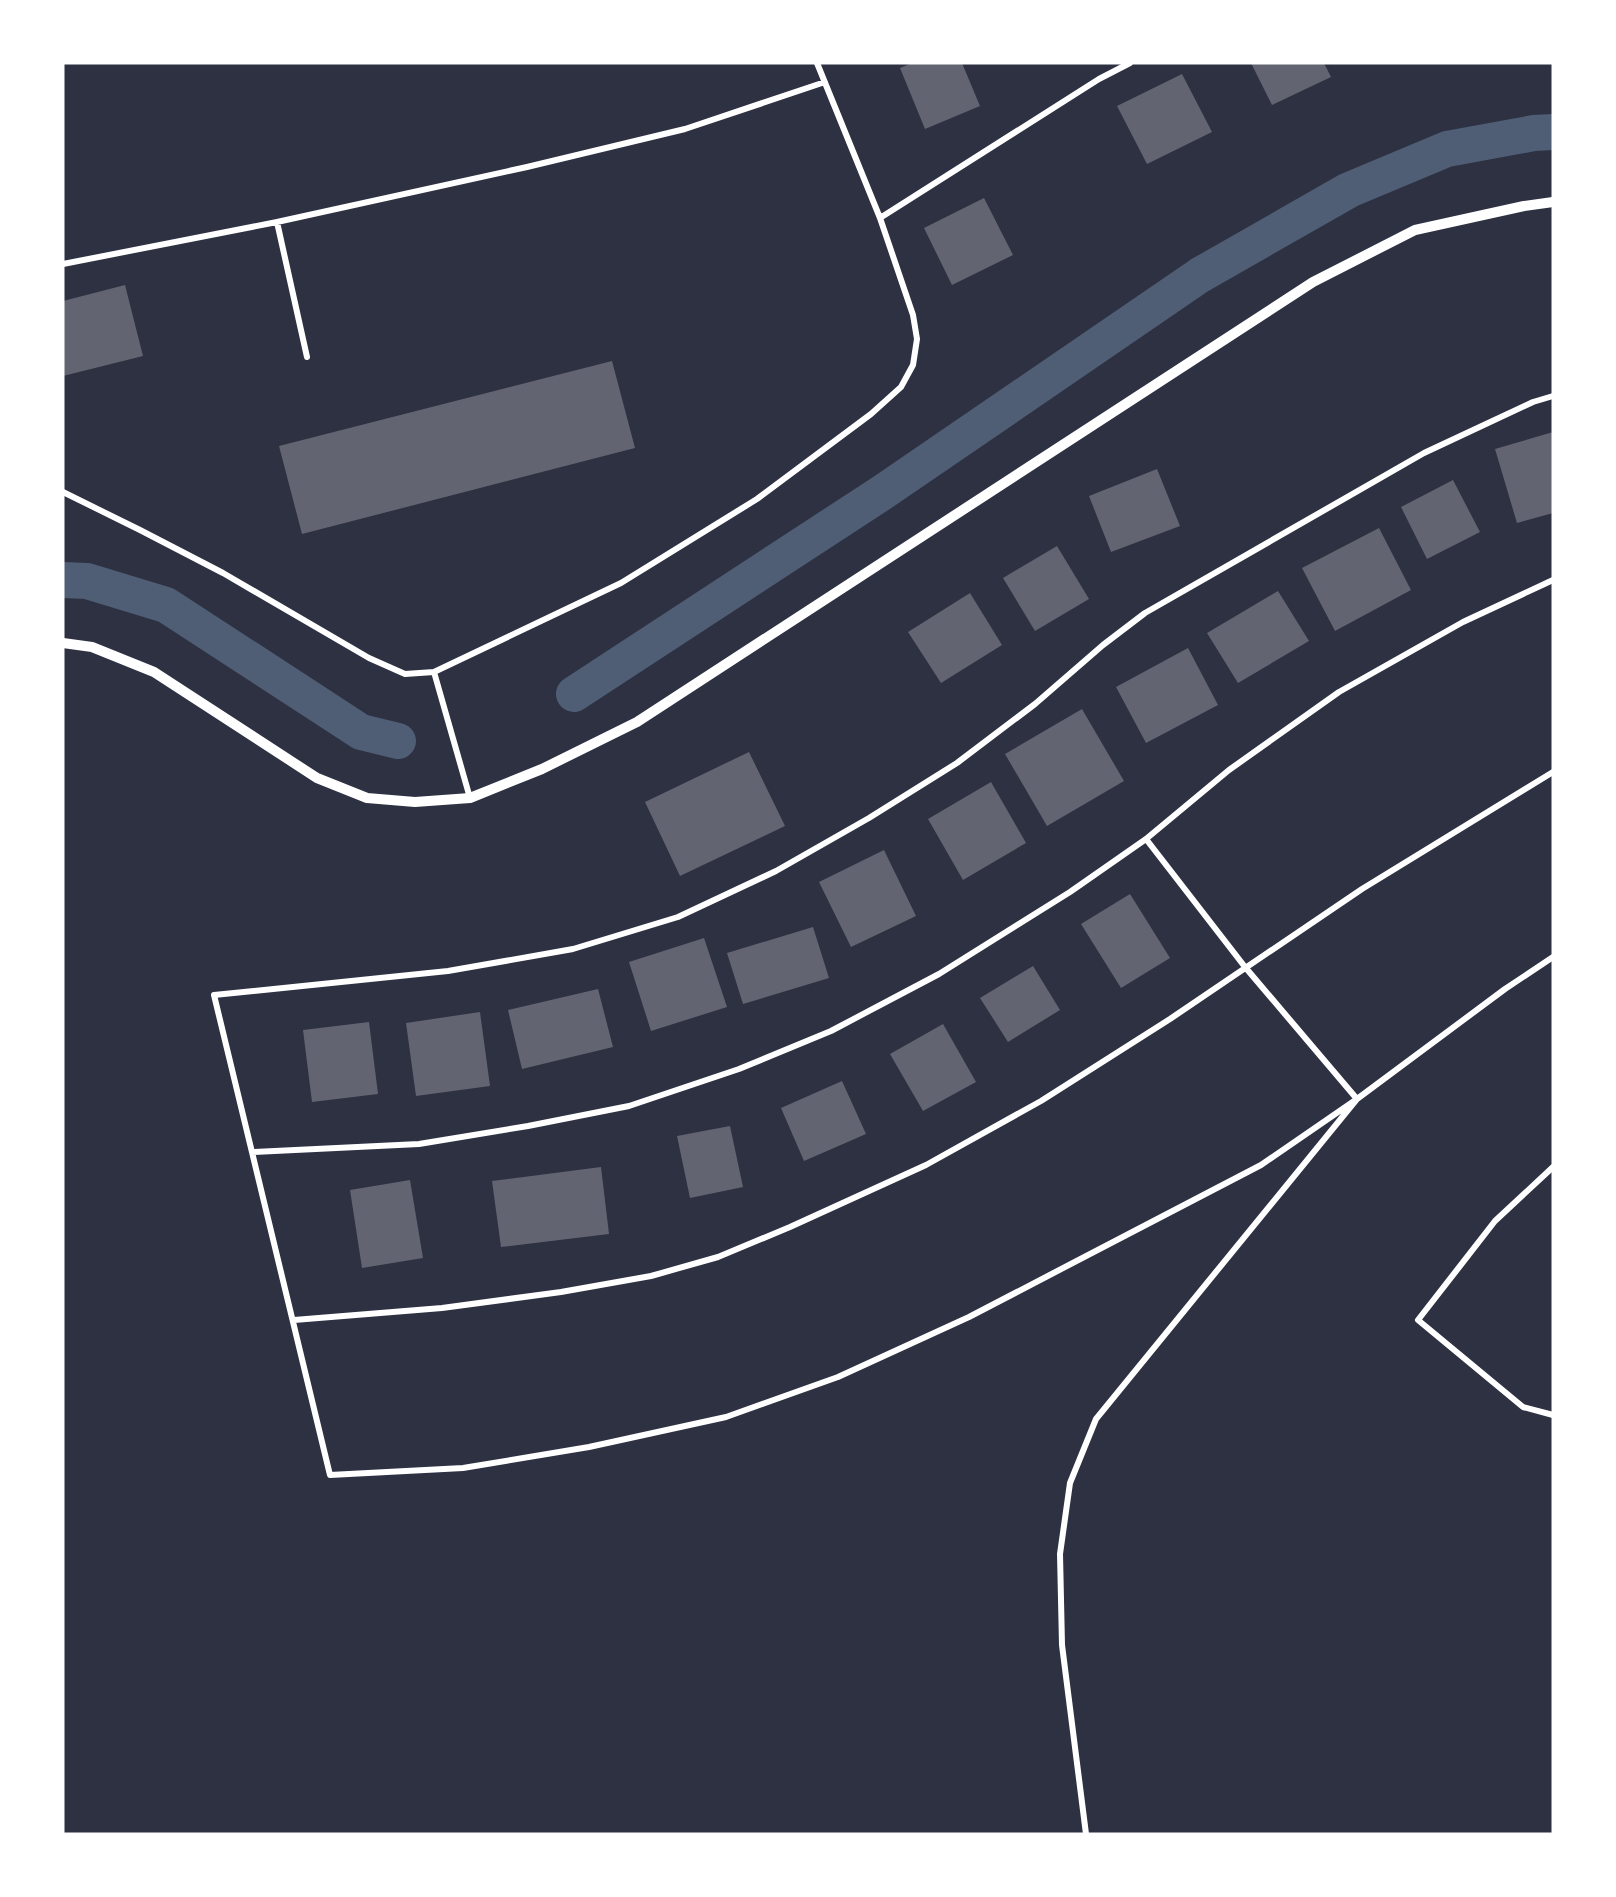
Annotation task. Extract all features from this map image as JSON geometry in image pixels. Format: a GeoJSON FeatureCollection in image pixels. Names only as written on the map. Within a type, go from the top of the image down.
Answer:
{"type":"FeatureCollection","features":[{"type":"Feature","properties":{"kind":"street"},"geometry":{"type":"LineString","coordinates":[[63,492],[223,573],[369,658],[405,674],[434,672],[631,577],[757,499],[871,414],[902,387],[913,365],[917,339],[913,315],[880,218],[817,63]]}},
{"type":"Feature","properties":{"kind":"street"},"geometry":{"type":"LineString","coordinates":[[880,218],[1099,79],[1130,63]]}},
{"type":"Feature","properties":{"kind":"street"},"geometry":{"type":"LineString","coordinates":[[63,264],[277,222],[685,129],[825,82]]}},
{"type":"Feature","properties":{"kind":"street"},"geometry":{"type":"LineString","coordinates":[[63,643],[92,647],[154,672],[318,778],[367,798],[415,802],[470,798],[542,769],[637,722],[1313,282],[1415,230],[1524,206],[1553,202]]}},
{"type":"Feature","properties":{"kind":"street"},"geometry":{"type":"LineString","coordinates":[[277,222],[307,357]]}},
{"type":"Feature","properties":{"kind":"street"},"geometry":{"type":"LineString","coordinates":[[1553,396],[1533,402],[1424,453],[1145,613],[1103,645],[1035,704],[957,763],[869,819],[776,872],[678,917],[573,949],[448,971],[214,995],[330,1476],[463,1468],[589,1447],[726,1417],[838,1377],[969,1317],[1261,1165],[1357,1099],[1505,989],[1553,957]]}},
{"type":"Feature","properties":{"kind":"street"},"geometry":{"type":"LineString","coordinates":[[252,1152],[419,1144],[629,1106],[739,1069],[831,1031],[939,974],[1070,892],[1146,839],[1229,770],[1339,692],[1463,622],[1553,580]]}},
{"type":"Feature","properties":{"kind":"street"},"geometry":{"type":"LineString","coordinates":[[434,672],[470,798]]}},
{"type":"Feature","properties":{"kind":"street"},"geometry":{"type":"LineString","coordinates":[[294,1320],[442,1308],[561,1292],[651,1276],[718,1257],[800,1222],[937,1159],[1041,1101],[1170,1019],[1372,883],[1553,772]]}},
{"type":"Feature","properties":{"kind":"street"},"geometry":{"type":"LineString","coordinates":[[1146,839],[1245,967],[1357,1099]]}},
{"type":"Feature","properties":{"kind":"street"},"geometry":{"type":"LineString","coordinates":[[1086,1834],[1062,1645],[1060,1554],[1070,1483],[1096,1419],[1357,1099]]}},
{"type":"Feature","properties":{"kind":"street"},"geometry":{"type":"LineString","coordinates":[[1553,1167],[1496,1221],[1418,1320],[1523,1407],[1553,1415]]}},
{"type":"Feature","properties":{"kind":"building"},"geometry":{"type":"Polygon","coordinates":[[[912,63],[962,63],[980,106],[925,129],[900,68],[912,63]]]}},
{"type":"Feature","properties":{"kind":"building"},"geometry":{"type":"Polygon","coordinates":[[[1251,63],[1324,63],[1331,77],[1272,105],[1251,63]]]}},
{"type":"Feature","properties":{"kind":"building"},"geometry":{"type":"Polygon","coordinates":[[[1182,74],[1212,132],[1147,164],[1117,106],[1182,74]]]}},
{"type":"Feature","properties":{"kind":"building"},"geometry":{"type":"Polygon","coordinates":[[[984,198],[1013,255],[952,285],[924,228],[984,198]]]}},
{"type":"Feature","properties":{"kind":"building"},"geometry":{"type":"Polygon","coordinates":[[[125,285],[143,356],[63,376],[63,301],[125,285]]]}},
{"type":"Feature","properties":{"kind":"building"},"geometry":{"type":"Polygon","coordinates":[[[612,361],[635,448],[302,534],[279,446],[612,361]]]}},
{"type":"Feature","properties":{"kind":"building"},"geometry":{"type":"Polygon","coordinates":[[[1553,432],[1553,513],[1517,523],[1495,449],[1553,432]]]}},
{"type":"Feature","properties":{"kind":"building"},"geometry":{"type":"Polygon","coordinates":[[[1157,469],[1180,526],[1111,552],[1089,496],[1157,469]]]}},
{"type":"Feature","properties":{"kind":"building"},"geometry":{"type":"Polygon","coordinates":[[[1453,480],[1480,532],[1427,559],[1401,507],[1453,480]]]}},
{"type":"Feature","properties":{"kind":"building"},"geometry":{"type":"Polygon","coordinates":[[[1379,528],[1411,590],[1335,631],[1302,568],[1379,528]]]}},
{"type":"Feature","properties":{"kind":"building"},"geometry":{"type":"Polygon","coordinates":[[[1057,546],[1089,599],[1035,631],[1003,578],[1057,546]]]}},
{"type":"Feature","properties":{"kind":"building"},"geometry":{"type":"Polygon","coordinates":[[[1278,591],[1309,641],[1238,683],[1207,633],[1278,591]]]}},
{"type":"Feature","properties":{"kind":"building"},"geometry":{"type":"Polygon","coordinates":[[[970,593],[1002,645],[941,683],[908,632],[970,593]]]}},
{"type":"Feature","properties":{"kind":"building"},"geometry":{"type":"Polygon","coordinates":[[[1188,648],[1218,705],[1146,743],[1116,687],[1188,648]]]}},
{"type":"Feature","properties":{"kind":"building"},"geometry":{"type":"Polygon","coordinates":[[[1082,709],[1124,781],[1047,826],[1005,754],[1082,709]]]}},
{"type":"Feature","properties":{"kind":"building"},"geometry":{"type":"Polygon","coordinates":[[[749,752],[785,826],[680,876],[645,802],[749,752]]]}},
{"type":"Feature","properties":{"kind":"building"},"geometry":{"type":"Polygon","coordinates":[[[991,782],[1026,843],[963,880],[928,819],[991,782]]]}},
{"type":"Feature","properties":{"kind":"building"},"geometry":{"type":"Polygon","coordinates":[[[884,850],[916,916],[851,947],[819,882],[884,850]]]}},
{"type":"Feature","properties":{"kind":"building"},"geometry":{"type":"Polygon","coordinates":[[[1130,894],[1170,958],[1121,988],[1081,924],[1130,894]]]}},
{"type":"Feature","properties":{"kind":"building"},"geometry":{"type":"Polygon","coordinates":[[[813,927],[829,978],[743,1004],[727,953],[813,927]]]}},
{"type":"Feature","properties":{"kind":"building"},"geometry":{"type":"Polygon","coordinates":[[[704,938],[727,1007],[651,1031],[629,962],[704,938]]]}},
{"type":"Feature","properties":{"kind":"building"},"geometry":{"type":"Polygon","coordinates":[[[1033,966],[1060,1010],[1008,1042],[980,998],[1033,966]]]}},
{"type":"Feature","properties":{"kind":"building"},"geometry":{"type":"Polygon","coordinates":[[[598,989],[613,1047],[522,1069],[508,1010],[598,989]]]}},
{"type":"Feature","properties":{"kind":"building"},"geometry":{"type":"Polygon","coordinates":[[[480,1012],[490,1086],[416,1096],[406,1023],[480,1012]]]}},
{"type":"Feature","properties":{"kind":"building"},"geometry":{"type":"Polygon","coordinates":[[[369,1022],[378,1094],[312,1102],[303,1030],[369,1022]]]}},
{"type":"Feature","properties":{"kind":"building"},"geometry":{"type":"Polygon","coordinates":[[[943,1024],[976,1082],[923,1111],[890,1054],[943,1024]]]}},
{"type":"Feature","properties":{"kind":"building"},"geometry":{"type":"Polygon","coordinates":[[[842,1081],[866,1134],[804,1161],[781,1108],[842,1081]]]}},
{"type":"Feature","properties":{"kind":"building"},"geometry":{"type":"Polygon","coordinates":[[[730,1126],[743,1187],[690,1198],[677,1136],[730,1126]]]}},
{"type":"Feature","properties":{"kind":"building"},"geometry":{"type":"Polygon","coordinates":[[[601,1167],[609,1234],[501,1247],[492,1181],[601,1167]]]}},
{"type":"Feature","properties":{"kind":"building"},"geometry":{"type":"Polygon","coordinates":[[[410,1180],[423,1258],[362,1268],[350,1190],[410,1180]]]}},
{"type":"Feature","properties":{"kind":"waterway"},"geometry":{"type":"LineString","coordinates":[[574,694],[883,492],[1200,275],[1349,190],[1447,149],[1534,133],[1553,132]]}},
{"type":"Feature","properties":{"kind":"waterway"},"geometry":{"type":"LineString","coordinates":[[63,580],[87,581],[166,605],[361,732],[398,741]]}}]}
